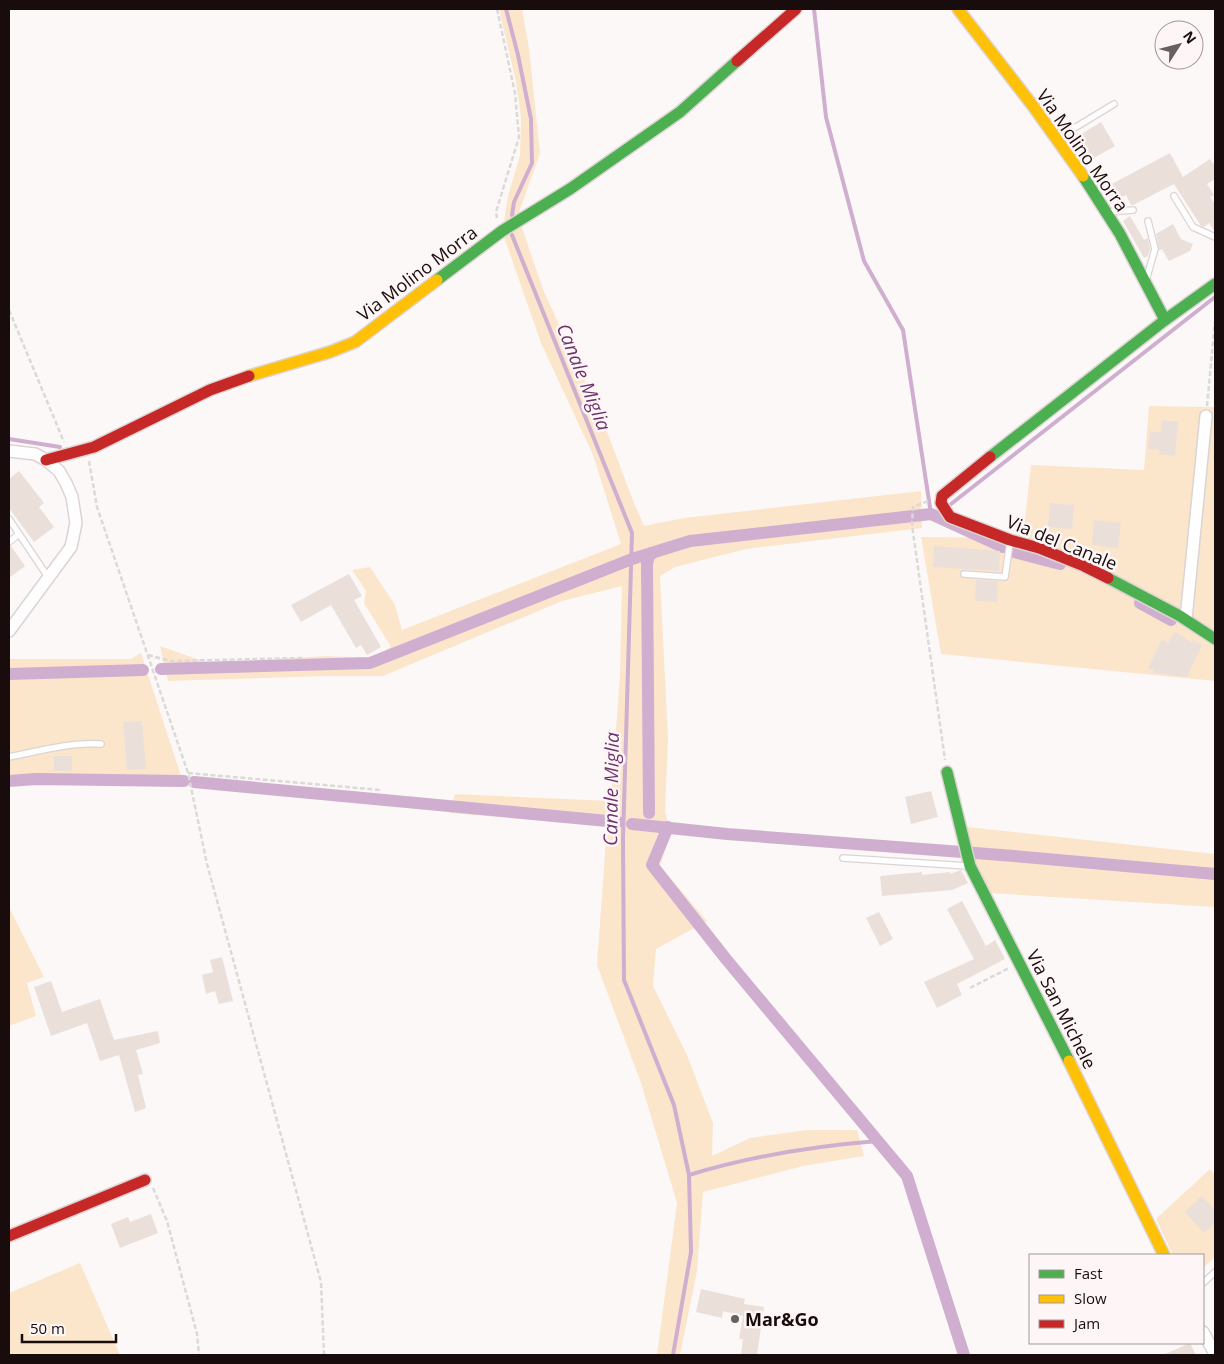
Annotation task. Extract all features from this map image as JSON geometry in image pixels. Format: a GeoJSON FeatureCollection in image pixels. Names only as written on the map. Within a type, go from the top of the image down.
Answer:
{"type":"FeatureCollection","features":[{"type":"Feature","properties":{"kind":"street","name":"Via Molino Morra"},"geometry":{"type":"LineString","coordinates":[[46,460],[94,447],[210,390],[268,369],[330,352],[355,342],[502,231],[570,189],[680,112],[796,9]]}},
{"type":"Feature","properties":{"kind":"street","name":"Via Molino Morra"},"geometry":{"type":"LineString","coordinates":[[958,9],[1058,138],[1107,212],[1146,281],[1165,320]]}},
{"type":"Feature","properties":{"kind":"street"},"geometry":{"type":"LineString","coordinates":[[1165,320],[1215,284]]}},
{"type":"Feature","properties":{"kind":"street","name":"Via del Canale"},"geometry":{"type":"LineString","coordinates":[[1165,320],[945,493],[942,496],[942,503],[943,508],[950,517],[1084,566],[1186,620],[1215,639]]}},
{"type":"Feature","properties":{"kind":"street"},"geometry":{"type":"LineString","coordinates":[[1186,620],[1206,416]]}},
{"type":"Feature","properties":{"kind":"street"},"geometry":{"type":"LineString","coordinates":[[9,451],[35,454],[59,471],[72,497],[76,523],[71,547],[9,631]]}},
{"type":"Feature","properties":{"kind":"street","name":"Via San Michele"},"geometry":{"type":"LineString","coordinates":[[947,772],[969,863],[1054,1030],[1163,1254]]}},
{"type":"Feature","properties":{"kind":"street"},"geometry":{"type":"LineString","coordinates":[[9,1236],[145,1180]]}},
{"type":"Feature","properties":{"kind":"street"},"geometry":{"type":"LineString","coordinates":[[1204,1334],[1215,1354]]}},
{"type":"Feature","properties":{"kind":"lane"},"geometry":{"type":"LineString","coordinates":[[1058,138],[1114,104]]}},
{"type":"Feature","properties":{"kind":"lane"},"geometry":{"type":"LineString","coordinates":[[1174,196],[1193,227],[1215,237]]}},
{"type":"Feature","properties":{"kind":"lane"},"geometry":{"type":"LineString","coordinates":[[1107,212],[1133,210]]}},
{"type":"Feature","properties":{"kind":"lane"},"geometry":{"type":"LineString","coordinates":[[1146,281],[1155,249],[1148,221]]}},
{"type":"Feature","properties":{"kind":"lane"},"geometry":{"type":"LineString","coordinates":[[9,519],[48,577]]}},
{"type":"Feature","properties":{"kind":"lane"},"geometry":{"type":"LineString","coordinates":[[9,542],[19,534]]}},
{"type":"Feature","properties":{"kind":"lane"},"geometry":{"type":"LineString","coordinates":[[964,574],[1004,577],[1010,540]]}},
{"type":"Feature","properties":{"kind":"lane"},"geometry":{"type":"LineString","coordinates":[[9,757],[91,743],[101,744]]}},
{"type":"Feature","properties":{"kind":"lane"},"geometry":{"type":"LineString","coordinates":[[843,858],[969,863]]}},
{"type":"Feature","properties":{"kind":"lane"},"geometry":{"type":"LineString","coordinates":[[1204,1282],[1215,1272]]}},
{"type":"Feature","properties":{"kind":"path"},"geometry":{"type":"LineString","coordinates":[[497,9],[515,93],[518,137],[496,212],[502,231]]}},
{"type":"Feature","properties":{"kind":"path"},"geometry":{"type":"LineString","coordinates":[[9,310],[69,454]]}},
{"type":"Feature","properties":{"kind":"path"},"geometry":{"type":"LineString","coordinates":[[1206,416],[1215,321]]}},
{"type":"Feature","properties":{"kind":"path"},"geometry":{"type":"LineString","coordinates":[[86,449],[97,507],[188,773],[207,864],[321,1282],[324,1355]]}},
{"type":"Feature","properties":{"kind":"path"},"geometry":{"type":"LineString","coordinates":[[924,502],[913,507],[912,525],[947,772]]}},
{"type":"Feature","properties":{"kind":"path"},"geometry":{"type":"LineString","coordinates":[[148,655],[170,661],[303,658]]}},
{"type":"Feature","properties":{"kind":"path"},"geometry":{"type":"LineString","coordinates":[[188,773],[381,790]]}},
{"type":"Feature","properties":{"kind":"path"},"geometry":{"type":"LineString","coordinates":[[970,988],[1019,963]]}},
{"type":"Feature","properties":{"kind":"path"},"geometry":{"type":"LineString","coordinates":[[145,1180],[152,1187],[167,1221],[198,1334],[199,1355]]}},
{"type":"Feature","properties":{"kind":"shaded area"},"geometry":{"type":"Polygon","coordinates":[[[499,9],[522,9],[529,48],[540,153],[518,215],[504,221],[508,196],[520,155],[521,118],[516,82],[499,9]]]}},
{"type":"Feature","properties":{"kind":"shaded area"},"geometry":{"type":"Polygon","coordinates":[[[521,225],[544,292],[600,413],[644,526],[684,518],[921,491],[922,528],[746,549],[675,567],[660,576],[668,738],[665,812],[671,833],[660,866],[707,921],[656,949],[653,986],[687,1055],[713,1123],[712,1156],[750,1138],[807,1130],[857,1130],[864,1156],[803,1166],[703,1192],[697,1271],[680,1355],[657,1355],[677,1203],[641,1083],[597,965],[607,826],[450,813],[455,794],[611,801],[620,675],[622,586],[562,601],[383,676],[168,681],[160,646],[208,663],[327,656],[371,658],[391,647],[364,603],[366,591],[352,570],[370,567],[395,605],[402,630],[621,544],[593,455],[541,343],[504,237],[521,225]]]}},
{"type":"Feature","properties":{"kind":"shaded area"},"geometry":{"type":"Polygon","coordinates":[[[1149,406],[1215,407],[1215,681],[941,654],[921,537],[1023,538],[1031,465],[1144,470],[1149,406]]]}},
{"type":"Feature","properties":{"kind":"shaded area"},"geometry":{"type":"Polygon","coordinates":[[[141,653],[181,776],[9,779],[9,659],[131,659],[141,653]]]}},
{"type":"Feature","properties":{"kind":"shaded area"},"geometry":{"type":"Polygon","coordinates":[[[967,827],[1215,854],[1215,907],[989,893],[974,868],[967,827]]]}},
{"type":"Feature","properties":{"kind":"shaded area"},"geometry":{"type":"Polygon","coordinates":[[[9,907],[44,977],[27,983],[36,1016],[9,1026],[9,907]]]}},
{"type":"Feature","properties":{"kind":"shaded area"},"geometry":{"type":"Polygon","coordinates":[[[1210,1169],[1215,1175],[1215,1257],[1204,1267],[1204,1254],[1173,1254],[1156,1219],[1210,1169]]]}},
{"type":"Feature","properties":{"kind":"shaded area"},"geometry":{"type":"Polygon","coordinates":[[[80,1263],[120,1355],[9,1355],[9,1293],[80,1263]]]}},
{"type":"Feature","properties":{"kind":"building"},"geometry":{"type":"Polygon","coordinates":[[[1101,122],[1115,146],[1092,159],[1078,136],[1101,122]]]}},
{"type":"Feature","properties":{"kind":"building"},"geometry":{"type":"Polygon","coordinates":[[[1170,153],[1183,177],[1210,159],[1215,166],[1215,179],[1207,184],[1214,195],[1210,197],[1215,204],[1215,232],[1209,223],[1204,227],[1201,226],[1174,184],[1133,205],[1131,205],[1126,195],[1114,201],[1106,187],[1170,153]]]}},
{"type":"Feature","properties":{"kind":"building"},"geometry":{"type":"Polygon","coordinates":[[[1130,216],[1144,240],[1148,238],[1150,249],[1148,256],[1144,258],[1123,221],[1130,216]]]}},
{"type":"Feature","properties":{"kind":"building"},"geometry":{"type":"Polygon","coordinates":[[[1173,224],[1181,239],[1193,244],[1190,251],[1169,261],[1162,249],[1159,250],[1156,234],[1173,224]]]}},
{"type":"Feature","properties":{"kind":"building"},"geometry":{"type":"Polygon","coordinates":[[[1162,420],[1178,422],[1175,456],[1159,454],[1160,450],[1148,449],[1150,431],[1161,433],[1162,420]]]}},
{"type":"Feature","properties":{"kind":"building"},"geometry":{"type":"Polygon","coordinates":[[[19,471],[44,503],[39,507],[54,527],[34,542],[9,508],[9,479],[19,471]]]}},
{"type":"Feature","properties":{"kind":"building"},"geometry":{"type":"Polygon","coordinates":[[[1050,503],[1074,505],[1072,529],[1048,527],[1050,503]]]}},
{"type":"Feature","properties":{"kind":"building"},"geometry":{"type":"Polygon","coordinates":[[[1094,520],[1121,523],[1118,548],[1092,545],[1094,520]]]}},
{"type":"Feature","properties":{"kind":"building"},"geometry":{"type":"Polygon","coordinates":[[[11,546],[25,566],[9,578],[9,547],[11,546]]]}},
{"type":"Feature","properties":{"kind":"building"},"geometry":{"type":"Polygon","coordinates":[[[934,546],[1000,551],[999,571],[933,567],[934,546]]]}},
{"type":"Feature","properties":{"kind":"building"},"geometry":{"type":"Polygon","coordinates":[[[349,574],[362,596],[354,600],[381,647],[367,655],[361,645],[356,648],[331,605],[301,622],[291,605],[349,574]]]}},
{"type":"Feature","properties":{"kind":"building"},"geometry":{"type":"Polygon","coordinates":[[[976,580],[998,581],[997,602],[975,601],[976,580]]]}},
{"type":"Feature","properties":{"kind":"building"},"geometry":{"type":"Polygon","coordinates":[[[1175,632],[1192,643],[1193,640],[1202,645],[1187,677],[1153,673],[1154,670],[1148,668],[1162,639],[1168,643],[1175,632]]]}},
{"type":"Feature","properties":{"kind":"building"},"geometry":{"type":"Polygon","coordinates":[[[142,721],[146,769],[127,770],[123,722],[142,721]]]}},
{"type":"Feature","properties":{"kind":"building"},"geometry":{"type":"Polygon","coordinates":[[[54,756],[72,756],[72,771],[54,771],[54,756]]]}},
{"type":"Feature","properties":{"kind":"building"},"geometry":{"type":"Polygon","coordinates":[[[931,791],[938,817],[911,824],[905,797],[931,791]]]}},
{"type":"Feature","properties":{"kind":"building"},"geometry":{"type":"Polygon","coordinates":[[[961,870],[968,883],[952,890],[882,896],[880,876],[922,872],[922,875],[950,872],[950,874],[961,870]]]}},
{"type":"Feature","properties":{"kind":"building"},"geometry":{"type":"Polygon","coordinates":[[[962,901],[986,946],[995,940],[1005,959],[957,984],[962,995],[937,1008],[924,982],[974,959],[947,909],[962,901]]]}},
{"type":"Feature","properties":{"kind":"building"},"geometry":{"type":"Polygon","coordinates":[[[879,912],[893,939],[880,946],[866,918],[879,912]]]}},
{"type":"Feature","properties":{"kind":"building"},"geometry":{"type":"Polygon","coordinates":[[[222,957],[233,1001],[219,1004],[215,991],[206,994],[202,975],[213,972],[210,960],[222,957]]]}},
{"type":"Feature","properties":{"kind":"building"},"geometry":{"type":"Polygon","coordinates":[[[51,981],[62,1012],[100,999],[114,1040],[158,1031],[160,1043],[136,1050],[143,1074],[138,1075],[146,1108],[135,1112],[119,1055],[100,1061],[87,1023],[51,1036],[34,987],[51,981]]]}},
{"type":"Feature","properties":{"kind":"building"},"geometry":{"type":"Polygon","coordinates":[[[1202,1196],[1215,1210],[1215,1223],[1204,1233],[1185,1212],[1202,1196]]]}},
{"type":"Feature","properties":{"kind":"building"},"geometry":{"type":"Polygon","coordinates":[[[151,1214],[158,1233],[120,1248],[111,1224],[128,1217],[130,1222],[151,1214]]]}},
{"type":"Feature","properties":{"kind":"building"},"geometry":{"type":"Polygon","coordinates":[[[701,1289],[745,1299],[744,1304],[764,1307],[757,1355],[741,1355],[743,1339],[739,1339],[743,1316],[723,1311],[722,1318],[696,1312],[701,1289]]]}},
{"type":"Feature","properties":{"kind":"building"},"geometry":{"type":"Polygon","coordinates":[[[1190,1344],[1196,1355],[1163,1355],[1190,1344]]]}},
{"type":"Feature","properties":{"kind":"waterway","name":"Canale Miglia"},"geometry":{"type":"LineString","coordinates":[[506,9],[518,55],[531,119],[532,163],[514,202],[512,215]]}},
{"type":"Feature","properties":{"kind":"waterway"},"geometry":{"type":"LineString","coordinates":[[814,9],[826,117],[864,261],[903,330],[931,514]]}},
{"type":"Feature","properties":{"kind":"waterway","name":"Canale Miglia"},"geometry":{"type":"LineString","coordinates":[[512,235],[632,533],[623,839],[624,980],[674,1105],[689,1175],[691,1252],[673,1355]]}},
{"type":"Feature","properties":{"kind":"waterway"},"geometry":{"type":"LineString","coordinates":[[951,504],[1215,297]]}},
{"type":"Feature","properties":{"kind":"waterway"},"geometry":{"type":"LineString","coordinates":[[9,439],[60,447]]}},
{"type":"Feature","properties":{"kind":"waterway"},"geometry":{"type":"LineString","coordinates":[[161,669],[370,663],[632,559],[690,541],[931,514],[1003,547]]}},
{"type":"Feature","properties":{"kind":"waterway"},"geometry":{"type":"LineString","coordinates":[[1014,552],[1060,564]]}},
{"type":"Feature","properties":{"kind":"waterway"},"geometry":{"type":"LineString","coordinates":[[649,813],[647,564],[649,556],[653,553]]}},
{"type":"Feature","properties":{"kind":"waterway"},"geometry":{"type":"LineString","coordinates":[[1140,603],[1171,620]]}},
{"type":"Feature","properties":{"kind":"waterway"},"geometry":{"type":"LineString","coordinates":[[9,674],[143,670]]}},
{"type":"Feature","properties":{"kind":"waterway"},"geometry":{"type":"LineString","coordinates":[[9,781],[36,779],[184,781]]}},
{"type":"Feature","properties":{"kind":"waterway"},"geometry":{"type":"LineString","coordinates":[[194,782],[618,822]]}},
{"type":"Feature","properties":{"kind":"waterway"},"geometry":{"type":"LineString","coordinates":[[632,824],[727,834],[1014,856],[1215,874]]}},
{"type":"Feature","properties":{"kind":"waterway"},"geometry":{"type":"LineString","coordinates":[[668,827],[652,865],[726,959],[907,1176],[964,1355]]}},
{"type":"Feature","properties":{"kind":"waterway"},"geometry":{"type":"LineString","coordinates":[[689,1175],[736,1162],[783,1153],[878,1141]]}},
{"type":"Feature","properties":{"kind":"traffic: fast"},"geometry":{"type":"LineString","coordinates":[[437,280],[502,231],[570,189],[680,112],[737,61]]}},
{"type":"Feature","properties":{"kind":"traffic: fast"},"geometry":{"type":"LineString","coordinates":[[1083,176],[1120,234],[1165,320]]}},
{"type":"Feature","properties":{"kind":"traffic: fast"},"geometry":{"type":"LineString","coordinates":[[990,457],[1165,320],[1215,284]]}},
{"type":"Feature","properties":{"kind":"traffic: fast"},"geometry":{"type":"LineString","coordinates":[[1108,578],[1180,616],[1215,639]]}},
{"type":"Feature","properties":{"kind":"traffic: fast"},"geometry":{"type":"LineString","coordinates":[[947,772],[970,866],[1069,1061]]}},
{"type":"Feature","properties":{"kind":"traffic: slow"},"geometry":{"type":"LineString","coordinates":[[958,9],[1033,106],[1083,176]]}},
{"type":"Feature","properties":{"kind":"traffic: slow"},"geometry":{"type":"LineString","coordinates":[[249,376],[330,352],[355,342],[437,280]]}},
{"type":"Feature","properties":{"kind":"traffic: slow"},"geometry":{"type":"LineString","coordinates":[[1069,1061],[1164,1254]]}},
{"type":"Feature","properties":{"kind":"traffic: jam"},"geometry":{"type":"LineString","coordinates":[[737,61],[796,9]]}},
{"type":"Feature","properties":{"kind":"traffic: jam"},"geometry":{"type":"LineString","coordinates":[[46,460],[94,447],[210,390],[249,376]]}},
{"type":"Feature","properties":{"kind":"traffic: jam"},"geometry":{"type":"LineString","coordinates":[[990,457],[942,496],[941,503],[950,517],[1010,540],[1039,548],[1108,578]]}},
{"type":"Feature","properties":{"kind":"traffic: jam"},"geometry":{"type":"LineString","coordinates":[[9,1236],[145,1180]]}},
{"type":"Feature","properties":{"kind":"place","name":"Mar&Go"},"geometry":{"type":"Point","coordinates":[735,1319]}}]}
